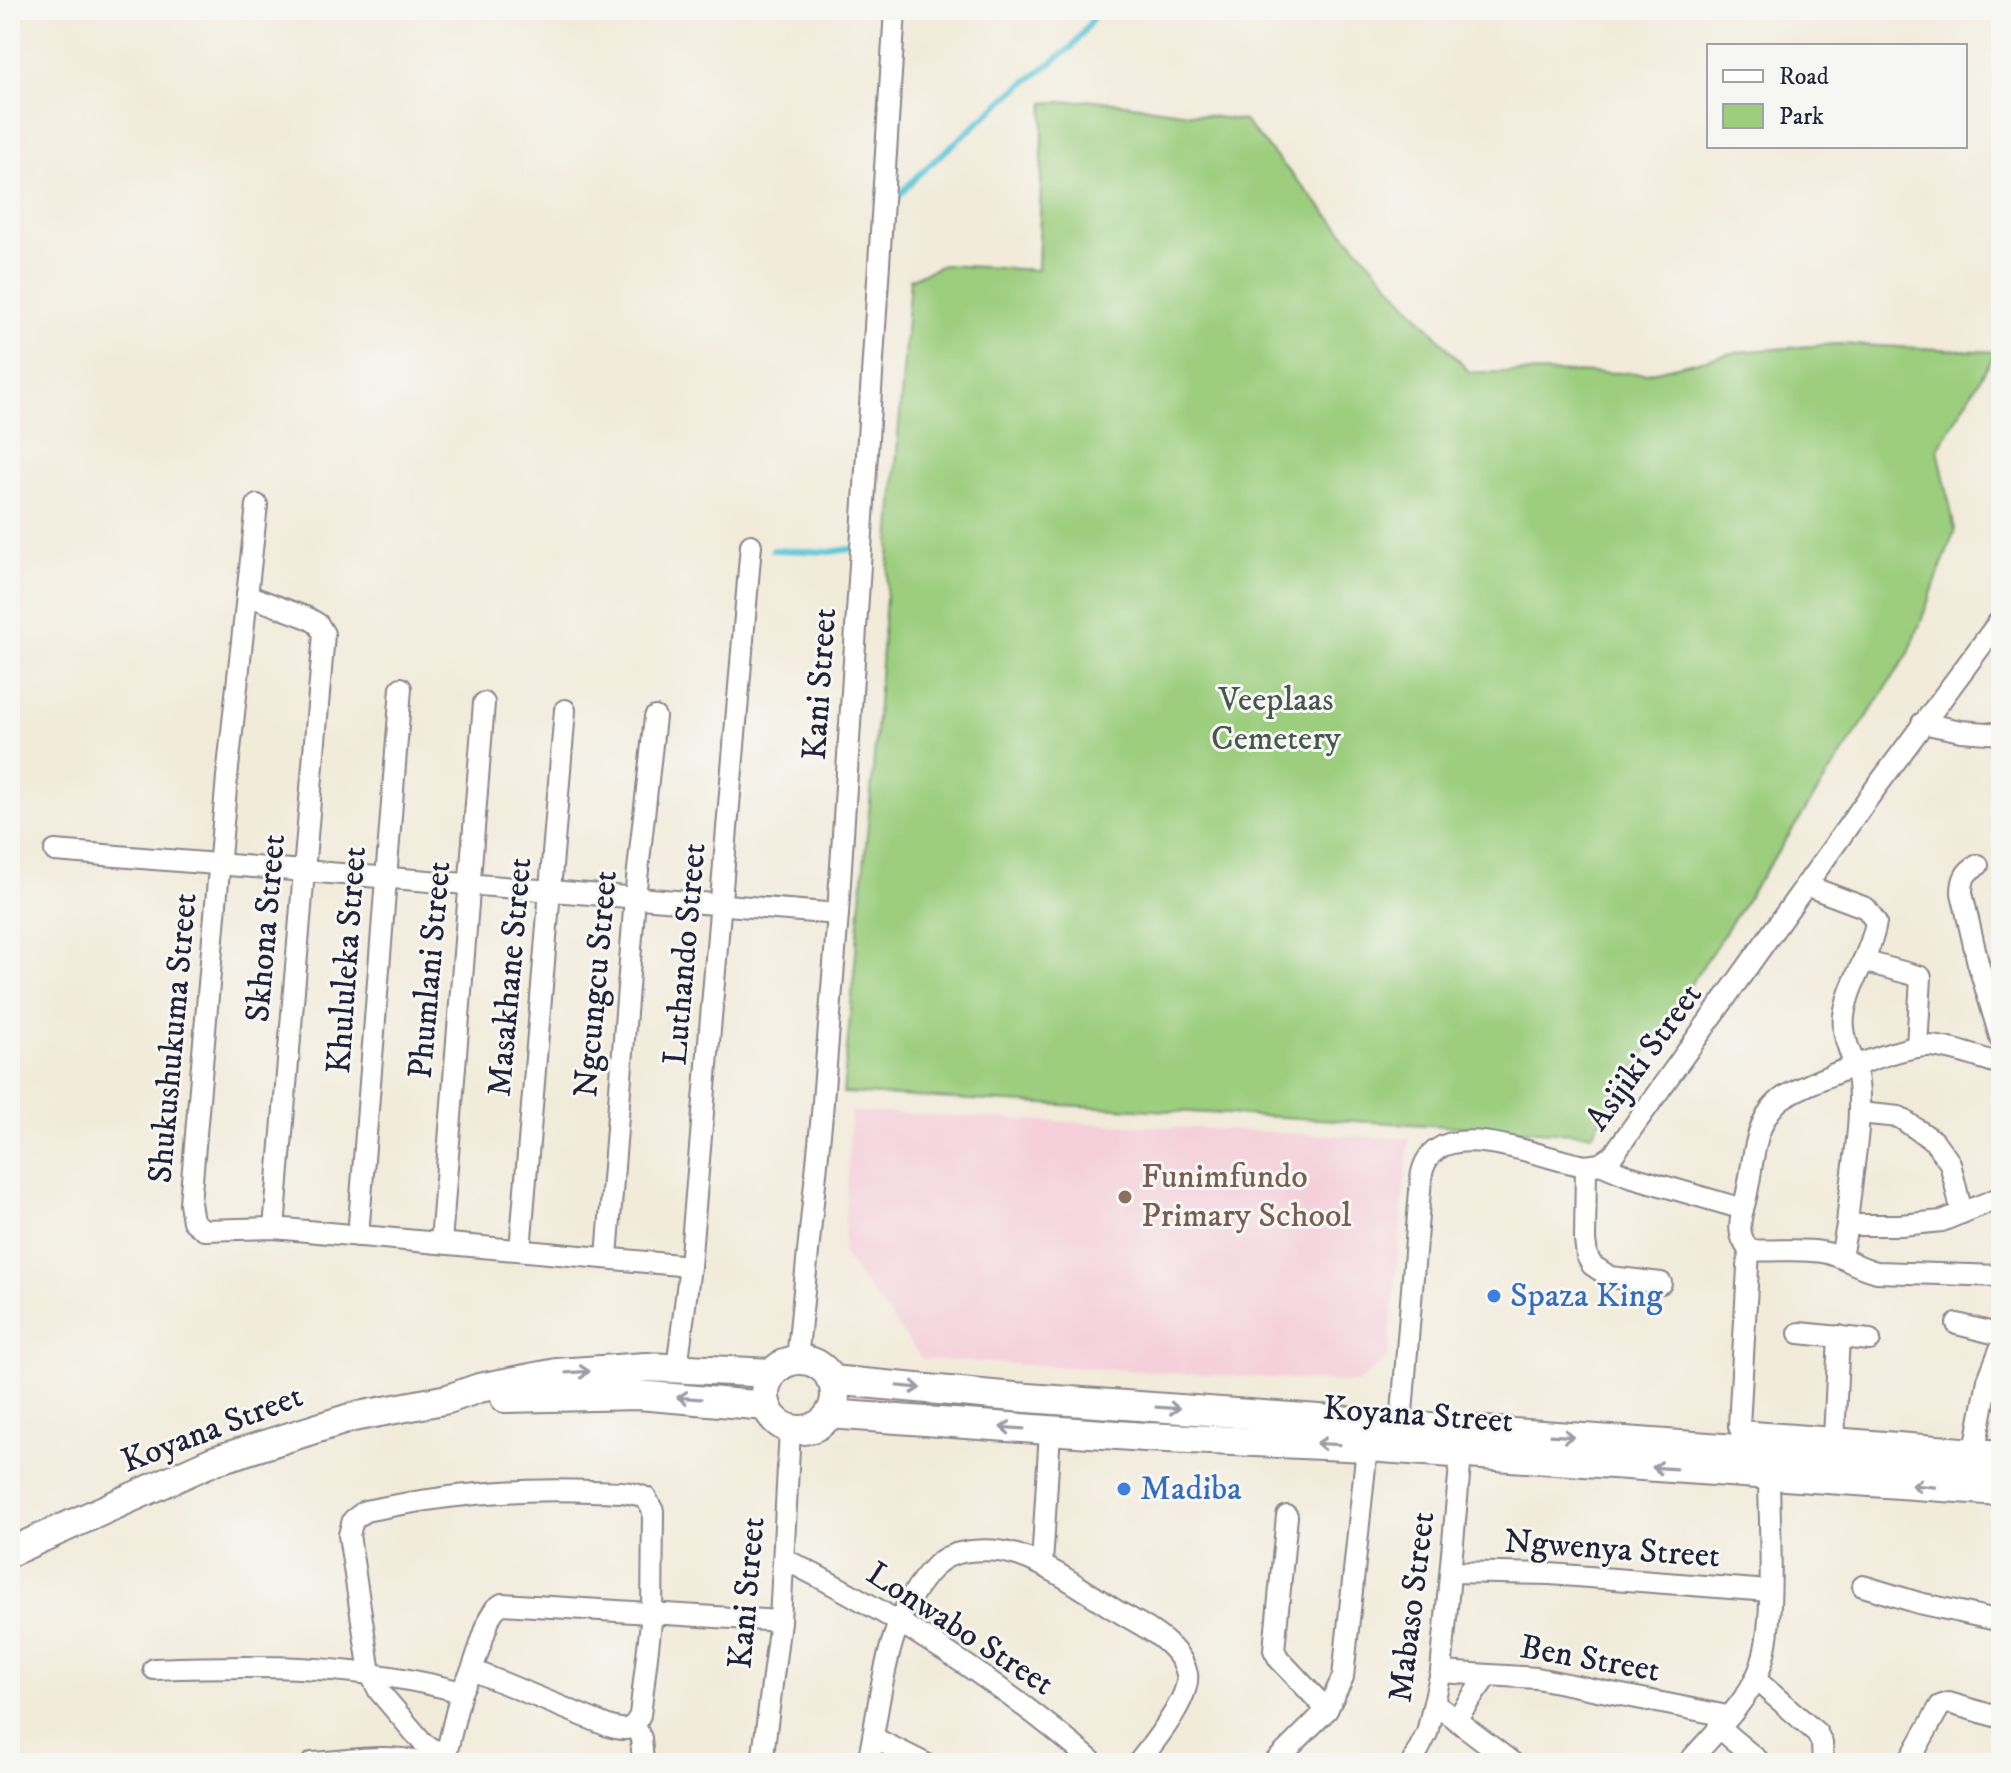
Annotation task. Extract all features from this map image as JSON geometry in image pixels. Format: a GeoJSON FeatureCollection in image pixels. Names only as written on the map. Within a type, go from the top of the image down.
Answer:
{"type":"FeatureCollection","features":[{"type":"Feature","properties":{"kind":"main road"},"geometry":{"type":"LineString","coordinates":[[815,1363],[825,1370],[831,1380],[834,1403],[822,1422],[812,1428],[790,1429],[772,1416],[767,1406],[767,1383],[785,1367],[815,1363]]}},
{"type":"Feature","properties":{"kind":"main road","name":"Koyana Street"},"geometry":{"type":"LineString","coordinates":[[448,1399],[479,1388],[557,1373],[785,1367]]}},
{"type":"Feature","properties":{"kind":"main road","name":"Koyana Street"},"geometry":{"type":"LineString","coordinates":[[831,1380],[1014,1397],[2001,1468]]}},
{"type":"Feature","properties":{"kind":"main road","name":"Koyana Street"},"geometry":{"type":"LineString","coordinates":[[10,1552],[213,1461],[353,1417],[448,1399],[580,1394],[638,1395],[767,1406]]}},
{"type":"Feature","properties":{"kind":"main road","name":"Koyana Street"},"geometry":{"type":"LineString","coordinates":[[829,1414],[1050,1431],[1367,1447],[2001,1491]]}},
{"type":"Feature","properties":{"kind":"street","name":"Kani Street"},"geometry":{"type":"LineString","coordinates":[[785,1367],[822,1114],[838,914],[895,10]]}},
{"type":"Feature","properties":{"kind":"street","name":"Shukushukuma Street"},"geometry":{"type":"LineString","coordinates":[[257,505],[227,777],[222,865],[190,1203],[193,1221],[204,1230],[274,1228],[690,1266]]}},
{"type":"Feature","properties":{"kind":"street","name":"Luthando Street"},"geometry":{"type":"LineString","coordinates":[[677,1368],[690,1266],[751,545]]}},
{"type":"Feature","properties":{"kind":"street","name":"Skhona Street"},"geometry":{"type":"LineString","coordinates":[[247,595],[308,618],[318,624],[324,634],[274,1228]]}},
{"type":"Feature","properties":{"kind":"street","name":"Asijiki Street"},"geometry":{"type":"LineString","coordinates":[[1401,1425],[1421,1178],[1428,1157],[1446,1143],[1470,1140],[1593,1165],[1613,1155],[1922,723],[2001,619]]}},
{"type":"Feature","properties":{"kind":"street","name":"Khululeka Street"},"geometry":{"type":"LineString","coordinates":[[358,1236],[401,688]]}},
{"type":"Feature","properties":{"kind":"street","name":"Phumlani Street"},"geometry":{"type":"LineString","coordinates":[[441,1242],[484,703]]}},
{"type":"Feature","properties":{"kind":"street","name":"Masakhane Street"},"geometry":{"type":"LineString","coordinates":[[520,1250],[565,710]]}},
{"type":"Feature","properties":{"kind":"street","name":"Ngcungcu Street"},"geometry":{"type":"LineString","coordinates":[[607,1257],[635,897],[655,717]]}},
{"type":"Feature","properties":{"kind":"street"},"geometry":{"type":"LineString","coordinates":[[1922,723],[1961,731],[2001,734]]}},
{"type":"Feature","properties":{"kind":"street"},"geometry":{"type":"LineString","coordinates":[[55,851],[838,914]]}},
{"type":"Feature","properties":{"kind":"street"},"geometry":{"type":"LineString","coordinates":[[1978,865],[1966,874],[1962,893],[1997,1014],[2001,1040]]}},
{"type":"Feature","properties":{"kind":"street"},"geometry":{"type":"LineString","coordinates":[[1805,885],[1866,908],[1876,922],[1849,995],[1843,1021],[1845,1039],[1855,1068],[1859,1113],[1841,1257]]}},
{"type":"Feature","properties":{"kind":"street"},"geometry":{"type":"LineString","coordinates":[[1863,961],[1921,977],[1917,1047]]}},
{"type":"Feature","properties":{"kind":"street"},"geometry":{"type":"LineString","coordinates":[[2001,1064],[1946,1049],[1917,1047],[1791,1092],[1772,1106],[1759,1134],[1738,1226],[1741,1239],[1749,1250],[1740,1429],[1743,1432],[2001,1451]]}},
{"type":"Feature","properties":{"kind":"street"},"geometry":{"type":"LineString","coordinates":[[1859,1113],[1899,1117],[1934,1141],[1950,1163],[1962,1213]]}},
{"type":"Feature","properties":{"kind":"street"},"geometry":{"type":"LineString","coordinates":[[1661,1283],[1610,1277],[1592,1265],[1585,1240],[1593,1165],[1743,1209]]}},
{"type":"Feature","properties":{"kind":"street"},"geometry":{"type":"LineString","coordinates":[[1847,1225],[1942,1221],[2001,1197]]}},
{"type":"Feature","properties":{"kind":"street"},"geometry":{"type":"LineString","coordinates":[[1749,1250],[1800,1250],[1841,1257],[1862,1269],[1877,1272],[2001,1276]]}},
{"type":"Feature","properties":{"kind":"street"},"geometry":{"type":"LineString","coordinates":[[1957,1324],[2001,1335]]}},
{"type":"Feature","properties":{"kind":"street"},"geometry":{"type":"LineString","coordinates":[[1799,1333],[1870,1340]]}},
{"type":"Feature","properties":{"kind":"street"},"geometry":{"type":"LineString","coordinates":[[1834,1438],[1839,1336]]}},
{"type":"Feature","properties":{"kind":"street"},"geometry":{"type":"LineString","coordinates":[[1975,1450],[2001,1347]]}},
{"type":"Feature","properties":{"kind":"street","name":"Kani Street"},"geometry":{"type":"LineString","coordinates":[[762,1763],[780,1621],[790,1429]]}},
{"type":"Feature","properties":{"kind":"street"},"geometry":{"type":"LineString","coordinates":[[1042,1565],[1050,1431]]}},
{"type":"Feature","properties":{"kind":"street"},"geometry":{"type":"LineString","coordinates":[[1274,1763],[1327,1710],[1343,1677],[1367,1447]]}},
{"type":"Feature","properties":{"kind":"street","name":"Mabaso Street"},"geometry":{"type":"LineString","coordinates":[[1412,1763],[1427,1733],[1441,1672],[1461,1455]]}},
{"type":"Feature","properties":{"kind":"street"},"geometry":{"type":"LineString","coordinates":[[1688,1763],[1755,1679],[1766,1645],[1769,1475]]}},
{"type":"Feature","properties":{"kind":"street"},"geometry":{"type":"LineString","coordinates":[[472,1670],[608,1726],[628,1730],[635,1726],[640,1715],[652,1614],[653,1511],[646,1498],[639,1494],[523,1490],[464,1493],[358,1514],[349,1535],[370,1673],[379,1691],[424,1744],[445,1758],[461,1692],[490,1617],[502,1604],[652,1614],[780,1621]]}},
{"type":"Feature","properties":{"kind":"street"},"geometry":{"type":"LineString","coordinates":[[1287,1516],[1274,1650],[1327,1710]]}},
{"type":"Feature","properties":{"kind":"street"},"geometry":{"type":"LineString","coordinates":[[868,1763],[898,1622],[937,1564],[956,1553],[982,1551],[1014,1554],[1042,1565],[1151,1631],[1171,1647],[1183,1662],[1188,1676],[1177,1708],[1138,1763]]}},
{"type":"Feature","properties":{"kind":"street","name":"Lonwabo Street"},"geometry":{"type":"LineString","coordinates":[[784,1559],[898,1622],[965,1665],[1044,1722],[1094,1763]]}},
{"type":"Feature","properties":{"kind":"street","name":"Ngwenya Street"},"geometry":{"type":"LineString","coordinates":[[1451,1572],[1550,1574],[1769,1591]]}},
{"type":"Feature","properties":{"kind":"street"},"geometry":{"type":"LineString","coordinates":[[1863,1586],[1905,1600],[2001,1621]]}},
{"type":"Feature","properties":{"kind":"street"},"geometry":{"type":"LineString","coordinates":[[154,1669],[263,1665],[370,1673],[417,1679],[461,1692]]}},
{"type":"Feature","properties":{"kind":"street","name":"Ben Street"},"geometry":{"type":"LineString","coordinates":[[1441,1672],[1559,1682],[1723,1722]]}},
{"type":"Feature","properties":{"kind":"street"},"geometry":{"type":"LineString","coordinates":[[1456,1719],[1487,1676]]}},
{"type":"Feature","properties":{"kind":"street"},"geometry":{"type":"LineString","coordinates":[[1755,1679],[1817,1733],[1822,1743],[1823,1763]]}},
{"type":"Feature","properties":{"kind":"street"},"geometry":{"type":"LineString","coordinates":[[1908,1763],[1940,1706],[1949,1703],[2001,1718]]}},
{"type":"Feature","properties":{"kind":"street"},"geometry":{"type":"LineString","coordinates":[[1435,1704],[1513,1763]]}},
{"type":"Feature","properties":{"kind":"street"},"geometry":{"type":"LineString","coordinates":[[1723,1722],[1759,1761]]}},
{"type":"Feature","properties":{"kind":"street"},"geometry":{"type":"LineString","coordinates":[[635,1726],[641,1738],[643,1763]]}},
{"type":"Feature","properties":{"kind":"street"},"geometry":{"type":"LineString","coordinates":[[874,1738],[924,1763]]}},
{"type":"Feature","properties":{"kind":"street"},"geometry":{"type":"LineString","coordinates":[[312,1763],[385,1759],[421,1763]]}},
{"type":"Feature","properties":{"kind":"shaded area","name":"Funimfundo Primary School"},"geometry":{"type":"Polygon","coordinates":[[[851,1111],[1409,1139],[1388,1358],[1358,1383],[922,1359],[843,1255],[851,1111]]]}},
{"type":"Feature","properties":{"kind":"green space","name":"Veeplaas Cemetery"},"geometry":{"type":"Polygon","coordinates":[[[1097,100],[1244,121],[1469,372],[1647,373],[1737,352],[1837,344],[1996,352],[1938,449],[1955,530],[1909,653],[1592,1134],[843,1093],[873,770],[910,279],[943,265],[1038,270],[1044,103],[1097,100]]]}},
{"type":"Feature","properties":{"kind":"waterway"},"geometry":{"type":"LineString","coordinates":[[891,208],[891,204],[918,175],[1013,92],[1073,46],[1099,10]]}},
{"type":"Feature","properties":{"kind":"waterway"},"geometry":{"type":"LineString","coordinates":[[773,550],[830,552],[856,548]]}},
{"type":"Feature","properties":{"kind":"place","name":"Funimfundo Primary School"},"geometry":{"type":"Point","coordinates":[1125,1197]}},
{"type":"Feature","properties":{"kind":"place","name":"Spaza King"},"geometry":{"type":"Point","coordinates":[1494,1296]}},
{"type":"Feature","properties":{"kind":"place","name":"Madiba"},"geometry":{"type":"Point","coordinates":[1124,1489]}}]}
